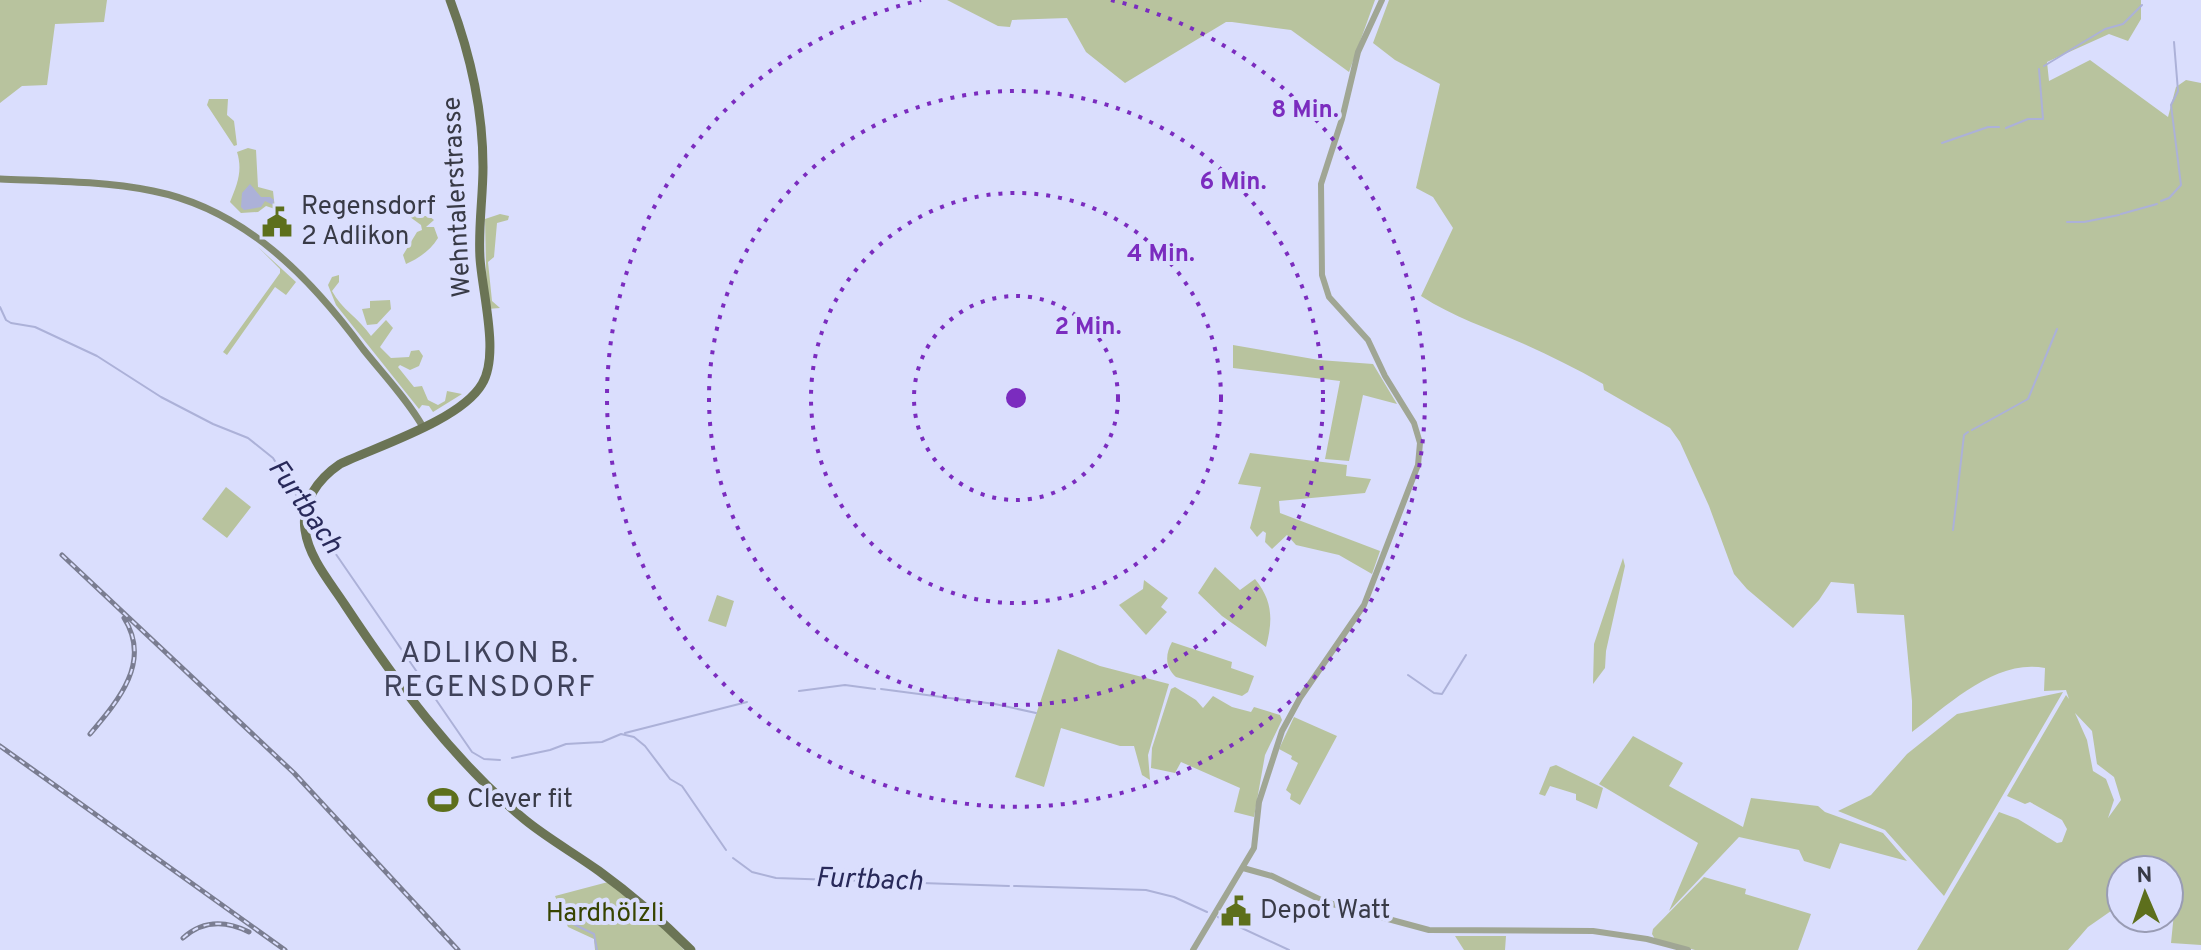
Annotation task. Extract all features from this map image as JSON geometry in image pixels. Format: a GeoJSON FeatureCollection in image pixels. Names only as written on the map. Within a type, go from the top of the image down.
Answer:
{"type":"FeatureCollection","features":[{"type":"Feature","properties":{"kind":"main road","name":"Wehntalerstrasse"},"geometry":{"type":"LineString","coordinates":[[423,427],[452,412],[477,392],[485,378],[490,355],[479,250],[483,148],[478,101],[450,0]]}},
{"type":"Feature","properties":{"kind":"main road"},"geometry":{"type":"LineString","coordinates":[[0,179],[112,185],[154,191],[189,201],[255,236],[283,258],[339,316],[423,427],[340,464],[320,481],[310,497],[304,520],[311,550],[364,634],[453,751],[524,819],[617,884],[691,950]]}},
{"type":"Feature","properties":{"kind":"street"},"geometry":{"type":"LineString","coordinates":[[1193,950],[1254,848],[1259,802],[1282,731],[1300,698],[1364,605],[1420,458],[1420,443],[1414,423],[1385,376],[1368,340],[1329,297],[1322,275],[1321,184],[1342,119],[1360,44],[1382,0]]}},
{"type":"Feature","properties":{"kind":"street"},"geometry":{"type":"LineString","coordinates":[[1243,868],[1272,876],[1325,902],[1388,917],[1422,929],[1593,931],[1647,939],[1688,950]]}},
{"type":"Feature","properties":{"kind":"green space"},"geometry":{"type":"Polygon","coordinates":[[[0,0],[107,0],[104,22],[55,24],[47,85],[22,86],[0,103],[0,0]]]}},
{"type":"Feature","properties":{"kind":"green space"},"geometry":{"type":"Polygon","coordinates":[[[947,0],[1375,0],[1349,72],[1291,30],[1226,22],[1125,83],[1086,52],[1067,18],[1012,20],[1010,27],[998,26],[947,0]]]}},
{"type":"Feature","properties":{"kind":"green space"},"geometry":{"type":"Polygon","coordinates":[[[1389,0],[2141,0],[2141,19],[2128,41],[2109,34],[2047,62],[2049,81],[2090,60],[2168,117],[2176,87],[2186,80],[2201,83],[2201,945],[2171,943],[2172,934],[2185,934],[2185,854],[2105,854],[2105,915],[2088,927],[2068,950],[1917,950],[1999,812],[2018,819],[2057,843],[2062,842],[2067,829],[2062,820],[2030,802],[2025,804],[2007,796],[2066,695],[2069,699],[2066,690],[2044,691],[2045,668],[2009,670],[1974,686],[1912,732],[1904,615],[1857,613],[1854,584],[1831,582],[1793,628],[1734,574],[1709,506],[1680,442],[1670,428],[1604,390],[1603,384],[1574,368],[1421,296],[1453,228],[1433,197],[1416,188],[1440,84],[1395,60],[1373,43],[1389,0]],[[2075,713],[2087,740],[2093,771],[2106,779],[2114,800],[2108,818],[2121,800],[2114,777],[2097,764],[2092,731],[2075,713]]]}},
{"type":"Feature","properties":{"kind":"green space"},"geometry":{"type":"Polygon","coordinates":[[[209,99],[228,99],[227,115],[234,121],[237,145],[234,146],[207,105],[209,99]]]}},
{"type":"Feature","properties":{"kind":"green space"},"geometry":{"type":"Polygon","coordinates":[[[248,148],[256,150],[258,187],[273,191],[275,209],[266,206],[258,212],[241,213],[230,202],[239,172],[237,152],[248,148]]]}},
{"type":"Feature","properties":{"kind":"green space"},"geometry":{"type":"Polygon","coordinates":[[[419,211],[422,216],[434,220],[426,227],[434,227],[438,238],[424,254],[406,264],[403,255],[417,232],[422,230],[421,225],[410,217],[419,211]]]}},
{"type":"Feature","properties":{"kind":"green space"},"geometry":{"type":"Polygon","coordinates":[[[500,214],[509,216],[508,220],[497,223],[494,257],[488,262],[492,301],[500,308],[487,309],[485,219],[500,214]]]}},
{"type":"Feature","properties":{"kind":"green space"},"geometry":{"type":"Polygon","coordinates":[[[258,247],[296,282],[286,295],[275,287],[227,355],[223,352],[280,273],[280,269],[258,247]]]}},
{"type":"Feature","properties":{"kind":"green space"},"geometry":{"type":"Polygon","coordinates":[[[339,275],[339,282],[332,291],[371,336],[386,320],[393,328],[380,347],[391,358],[409,357],[411,351],[419,350],[423,356],[419,366],[410,370],[400,365],[398,367],[414,387],[422,386],[428,400],[438,405],[445,401],[447,391],[462,394],[433,412],[429,406],[422,405],[419,409],[336,305],[328,285],[332,277],[339,275]]]}},
{"type":"Feature","properties":{"kind":"green space"},"geometry":{"type":"Polygon","coordinates":[[[390,300],[391,309],[377,324],[367,325],[362,309],[370,308],[370,301],[390,300]]]}},
{"type":"Feature","properties":{"kind":"green space"},"geometry":{"type":"Polygon","coordinates":[[[1233,345],[1319,360],[1373,364],[1397,404],[1363,395],[1349,461],[1325,459],[1340,381],[1233,368],[1233,345]]]}},
{"type":"Feature","properties":{"kind":"green space"},"geometry":{"type":"Polygon","coordinates":[[[1250,453],[1347,465],[1346,476],[1371,479],[1365,493],[1279,501],[1280,513],[1380,551],[1372,574],[1339,555],[1296,545],[1287,535],[1272,549],[1265,542],[1266,533],[1263,531],[1257,537],[1250,528],[1261,487],[1238,484],[1250,453]]]}},
{"type":"Feature","properties":{"kind":"green space"},"geometry":{"type":"Polygon","coordinates":[[[226,487],[251,507],[227,538],[202,519],[226,487]]]}},
{"type":"Feature","properties":{"kind":"green space"},"geometry":{"type":"Polygon","coordinates":[[[1623,558],[1625,566],[1605,668],[1593,684],[1594,644],[1623,558]]]}},
{"type":"Feature","properties":{"kind":"green space"},"geometry":{"type":"Polygon","coordinates":[[[1215,567],[1240,590],[1255,579],[1261,587],[1270,611],[1266,647],[1222,616],[1198,593],[1215,567]]]}},
{"type":"Feature","properties":{"kind":"green space"},"geometry":{"type":"Polygon","coordinates":[[[1144,580],[1168,598],[1161,607],[1167,612],[1146,635],[1119,605],[1143,589],[1144,580]]]}},
{"type":"Feature","properties":{"kind":"green space"},"geometry":{"type":"Polygon","coordinates":[[[717,595],[734,601],[726,627],[708,621],[717,595]]]}},
{"type":"Feature","properties":{"kind":"green space"},"geometry":{"type":"Polygon","coordinates":[[[1172,642],[1232,662],[1231,668],[1254,676],[1248,692],[1242,696],[1176,677],[1167,661],[1172,642]]]}},
{"type":"Feature","properties":{"kind":"green space"},"geometry":{"type":"Polygon","coordinates":[[[1058,649],[1100,666],[1169,684],[1148,755],[1150,780],[1142,775],[1134,746],[1120,746],[1061,728],[1044,787],[1015,777],[1058,649]]]}},
{"type":"Feature","properties":{"kind":"green space"},"geometry":{"type":"Polygon","coordinates":[[[1175,687],[1203,708],[1213,696],[1232,707],[1251,712],[1254,707],[1280,715],[1282,720],[1265,755],[1254,817],[1234,812],[1240,788],[1181,762],[1175,773],[1151,768],[1152,748],[1171,689],[1175,687]]]}},
{"type":"Feature","properties":{"kind":"green space"},"geometry":{"type":"Polygon","coordinates":[[[2063,692],[1944,896],[1885,830],[1838,811],[1871,795],[1907,754],[1957,714],[2063,692]]]}},
{"type":"Feature","properties":{"kind":"green space"},"geometry":{"type":"Polygon","coordinates":[[[1294,717],[1337,736],[1300,805],[1290,799],[1291,794],[1286,790],[1298,763],[1279,749],[1294,717]]]}},
{"type":"Feature","properties":{"kind":"green space"},"geometry":{"type":"Polygon","coordinates":[[[1633,736],[1683,763],[1669,786],[1743,827],[1751,798],[1818,806],[1825,812],[1883,833],[1907,861],[1840,843],[1830,869],[1804,861],[1799,850],[1739,837],[1669,911],[1698,843],[1599,784],[1633,736]]]}},
{"type":"Feature","properties":{"kind":"green space"},"geometry":{"type":"Polygon","coordinates":[[[1556,765],[1603,788],[1597,809],[1576,800],[1576,794],[1550,786],[1545,796],[1539,794],[1550,767],[1556,765]]]}},
{"type":"Feature","properties":{"kind":"green space"},"geometry":{"type":"Polygon","coordinates":[[[1704,877],[1746,889],[1745,894],[1811,914],[1798,950],[1695,950],[1655,939],[1653,929],[1704,877]]]}},
{"type":"Feature","properties":{"kind":"green space","name":"Hardhölzli"},"geometry":{"type":"Polygon","coordinates":[[[608,882],[662,926],[684,950],[595,950],[594,939],[568,927],[555,896],[608,882]]]}},
{"type":"Feature","properties":{"kind":"green space"},"geometry":{"type":"Polygon","coordinates":[[[1455,936],[1506,936],[1505,950],[1464,950],[1455,936]]]}},
{"type":"Feature","properties":{"kind":"water"},"geometry":{"type":"Polygon","coordinates":[[[250,184],[261,197],[274,200],[273,205],[265,201],[261,207],[244,210],[241,207],[242,193],[250,184]]]}},
{"type":"Feature","properties":{"kind":"waterway"},"geometry":{"type":"LineString","coordinates":[[2044,66],[2105,29],[2123,24],[2142,5]]}},
{"type":"Feature","properties":{"kind":"waterway"},"geometry":{"type":"LineString","coordinates":[[2161,201],[2169,198],[2181,185],[2171,105],[2178,91],[2174,42]]}},
{"type":"Feature","properties":{"kind":"waterway"},"geometry":{"type":"LineString","coordinates":[[2006,128],[2028,119],[2043,119],[2039,69]]}},
{"type":"Feature","properties":{"kind":"waterway"},"geometry":{"type":"LineString","coordinates":[[1942,143],[1988,127],[1999,127]]}},
{"type":"Feature","properties":{"kind":"waterway"},"geometry":{"type":"LineString","coordinates":[[2121,214],[2157,204]]}},
{"type":"Feature","properties":{"kind":"waterway"},"geometry":{"type":"LineString","coordinates":[[2067,222],[2119,215]]}},
{"type":"Feature","properties":{"kind":"waterway","name":"Furtbach"},"geometry":{"type":"LineString","coordinates":[[0,307],[6,320],[11,323],[35,327],[97,356],[161,397],[248,438],[273,458],[303,506]]}},
{"type":"Feature","properties":{"kind":"waterway"},"geometry":{"type":"LineString","coordinates":[[1972,430],[2028,399],[2057,329]]}},
{"type":"Feature","properties":{"kind":"waterway"},"geometry":{"type":"LineString","coordinates":[[1953,530],[1964,435],[1968,432]]}},
{"type":"Feature","properties":{"kind":"waterway","name":"Furtbach"},"geometry":{"type":"LineString","coordinates":[[309,515],[472,752],[484,759],[500,760]]}},
{"type":"Feature","properties":{"kind":"waterway"},"geometry":{"type":"LineString","coordinates":[[1408,675],[1434,693],[1442,694],[1466,655]]}},
{"type":"Feature","properties":{"kind":"waterway"},"geometry":{"type":"LineString","coordinates":[[799,691],[845,685],[875,689]]}},
{"type":"Feature","properties":{"kind":"waterway"},"geometry":{"type":"LineString","coordinates":[[881,689],[995,704],[1036,713]]}},
{"type":"Feature","properties":{"kind":"waterway"},"geometry":{"type":"LineString","coordinates":[[625,733],[747,702]]}},
{"type":"Feature","properties":{"kind":"waterway","name":"Furtbach"},"geometry":{"type":"LineString","coordinates":[[512,758],[566,744],[602,742],[621,734],[634,737],[645,746],[670,779],[682,786],[726,850]]}},
{"type":"Feature","properties":{"kind":"waterway","name":"Furtbach"},"geometry":{"type":"LineString","coordinates":[[733,858],[752,872],[776,878],[1009,886]]}},
{"type":"Feature","properties":{"kind":"waterway","name":"Furtbach"},"geometry":{"type":"LineString","coordinates":[[1014,886],[1146,890],[1174,897],[1207,912]]}},
{"type":"Feature","properties":{"kind":"waterway","name":"Furtbach"},"geometry":{"type":"LineString","coordinates":[[1218,917],[1289,950]]}},
{"type":"Feature","properties":{"kind":"waterway"},"geometry":{"type":"LineString","coordinates":[[567,921],[594,934],[597,950]]}},
{"type":"Feature","properties":{"kind":"railway"},"geometry":{"type":"LineString","coordinates":[[62,555],[294,773],[458,950]]}},
{"type":"Feature","properties":{"kind":"railway"},"geometry":{"type":"LineString","coordinates":[[90,734],[120,694],[133,665],[132,634],[124,618]]}},
{"type":"Feature","properties":{"kind":"railway"},"geometry":{"type":"LineString","coordinates":[[0,746],[285,950]]}},
{"type":"Feature","properties":{"kind":"railway"},"geometry":{"type":"LineString","coordinates":[[183,938],[198,928],[214,924],[231,925],[249,932]]}},
{"type":"Feature","properties":{"kind":"place","name":"Regensdorf 2 Adlikon"},"geometry":{"type":"Point","coordinates":[277,222]}},
{"type":"Feature","properties":{"kind":"place","name":"Clever fit"},"geometry":{"type":"Point","coordinates":[443,800]}},
{"type":"Feature","properties":{"kind":"place","name":"Depot Watt"},"geometry":{"type":"Point","coordinates":[1236,911]}},
{"type":"Feature","properties":{"kind":"district","name":"ADLIKON B. REGENSDORF"},"geometry":{"type":"Point","coordinates":[490,671]}}]}
